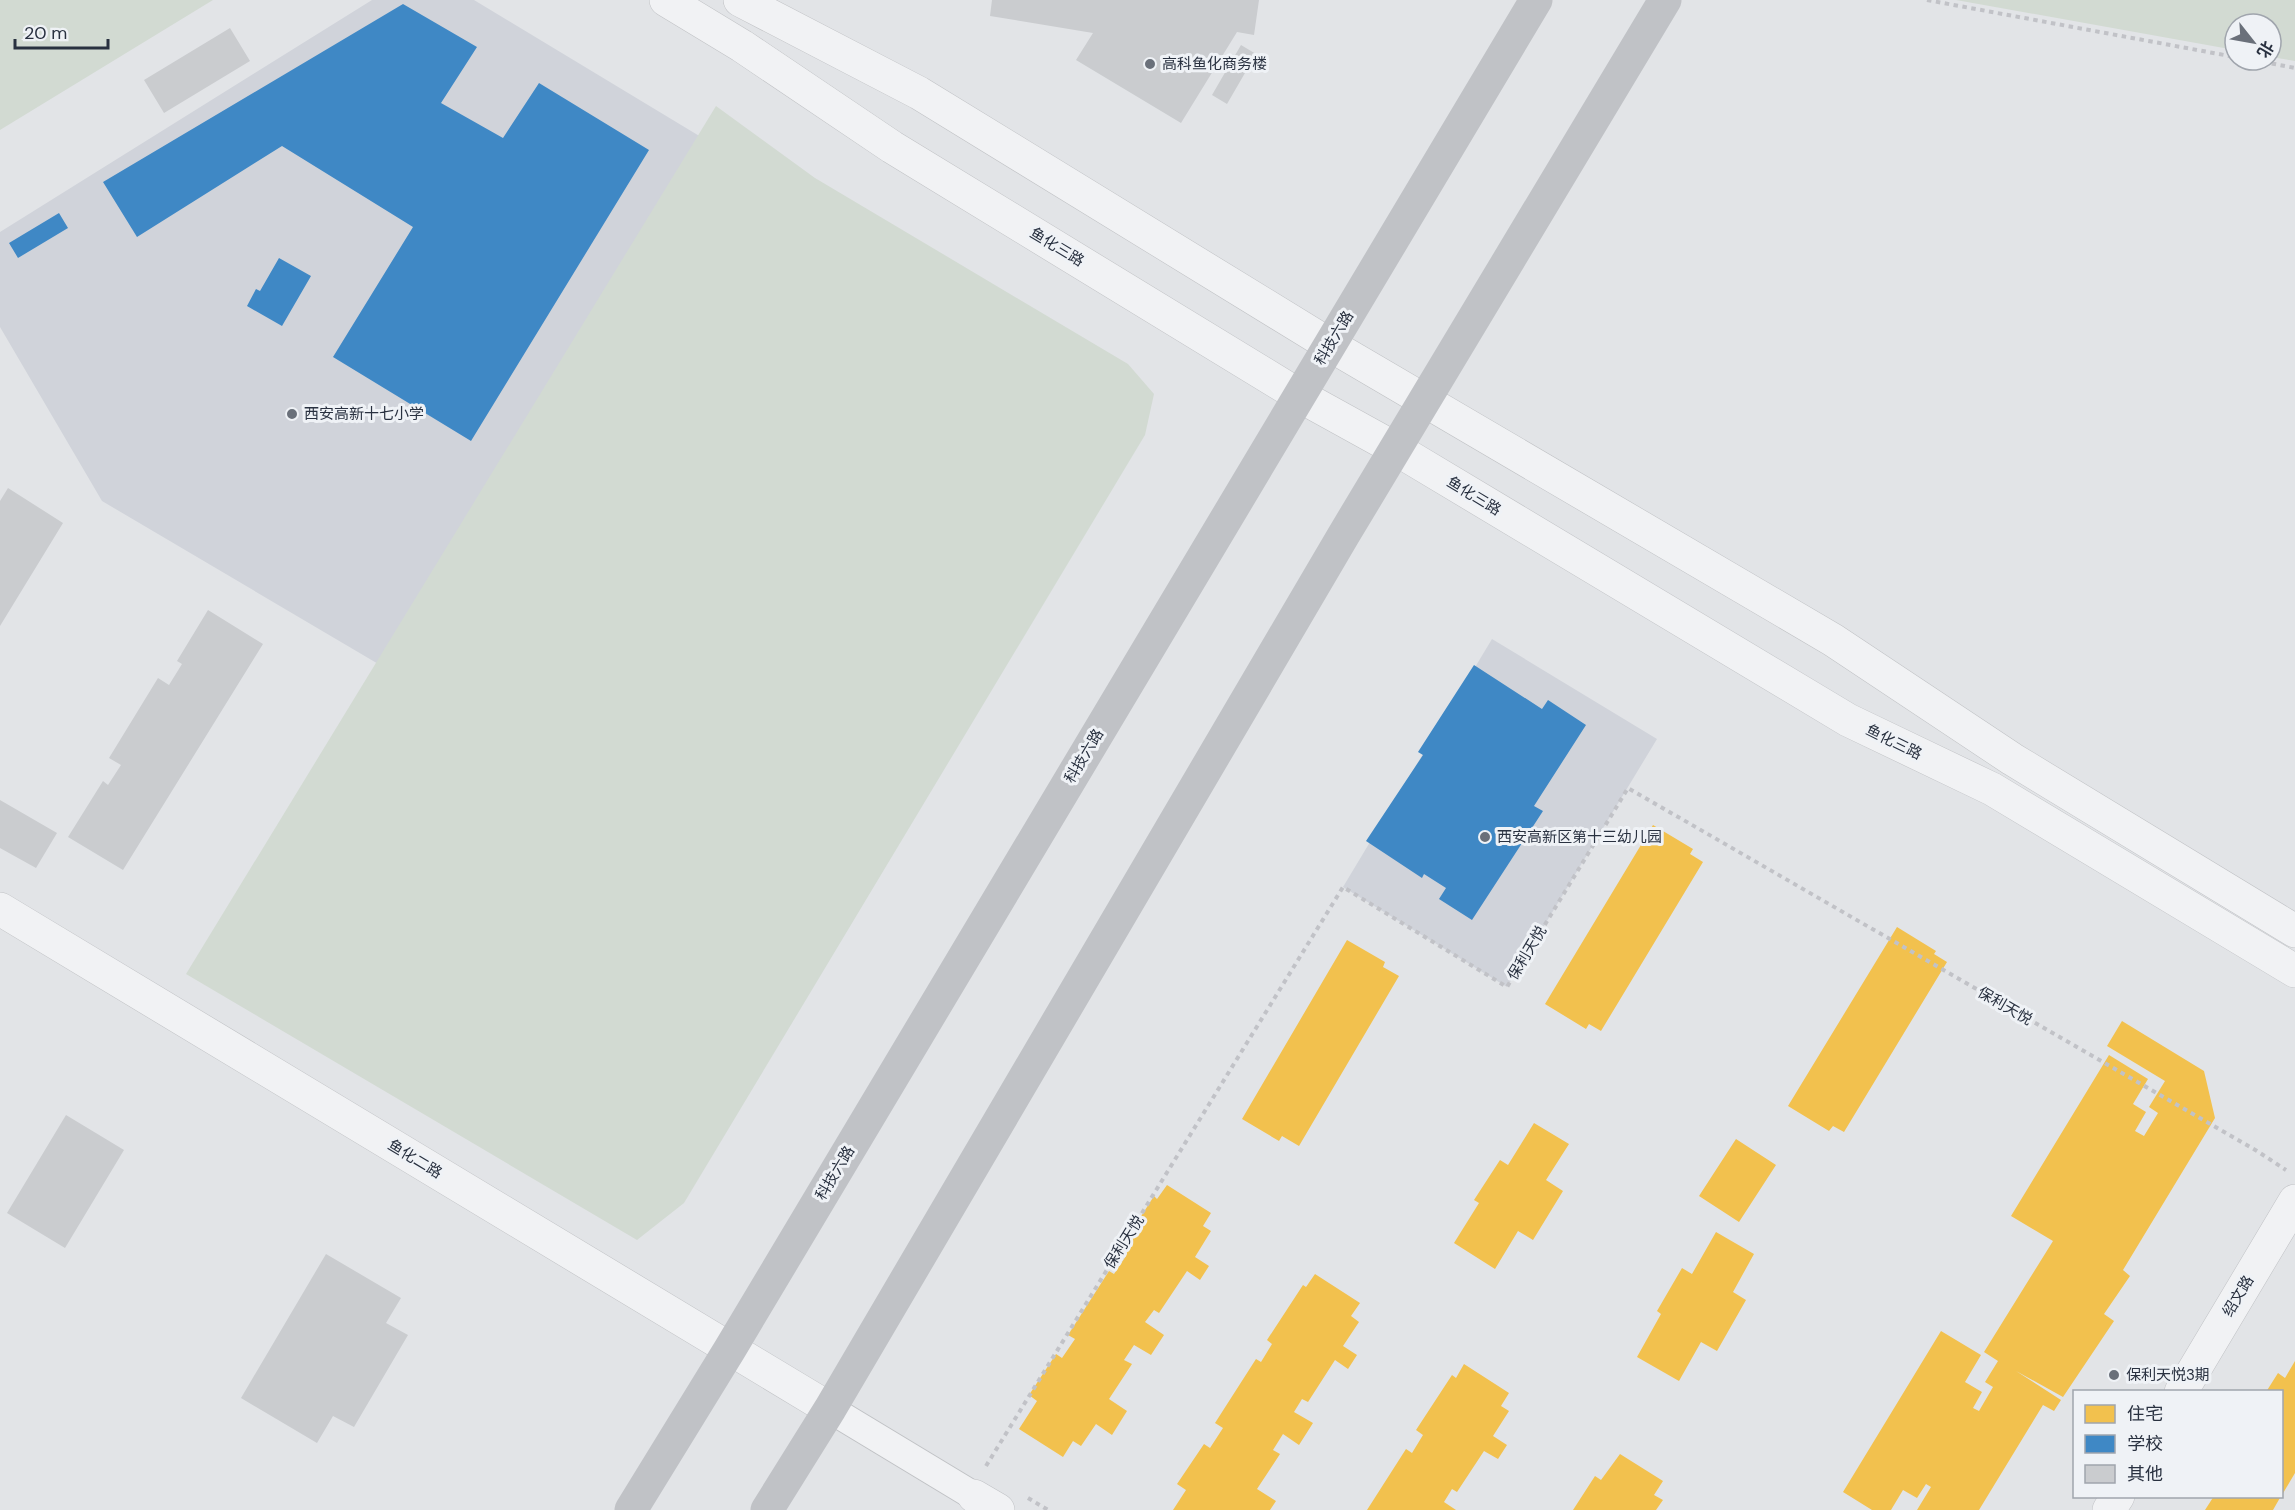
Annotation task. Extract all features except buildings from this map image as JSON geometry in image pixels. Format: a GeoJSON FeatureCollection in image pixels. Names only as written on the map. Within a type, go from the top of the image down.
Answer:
{"type":"FeatureCollection","features":[{"type":"Feature","properties":{"kind":"main road","name":"科技六路"},"geometry":{"type":"LineString","coordinates":[[631,1510],[730,1349],[1536,0]]}},
{"type":"Feature","properties":{"kind":"main road"},"geometry":{"type":"LineString","coordinates":[[767,1510],[830,1409],[1396,449],[1665,0]]}},
{"type":"Feature","properties":{"kind":"street","name":"鱼化三路"},"geometry":{"type":"LineString","coordinates":[[666,0],[742,46],[892,147],[1300,396],[1396,449],[1848,720],[1992,789],[2295,971]]}},
{"type":"Feature","properties":{"kind":"street"},"geometry":{"type":"LineString","coordinates":[[740,0],[919,93],[1330,345],[1426,399],[1833,640],[2012,759],[2295,931]]}},
{"type":"Feature","properties":{"kind":"street","name":"鱼化二路"},"geometry":{"type":"LineString","coordinates":[[0,909],[830,1409]]}},
{"type":"Feature","properties":{"kind":"street","name":"绍文路"},"geometry":{"type":"LineString","coordinates":[[2182,1390],[2295,1201]]}},
{"type":"Feature","properties":{"kind":"street"},"geometry":{"type":"LineString","coordinates":[[830,1409],[993,1492]]}},
{"type":"Feature","properties":{"kind":"path"},"geometry":{"type":"LineString","coordinates":[[1928,0],[2223,55]]}},
{"type":"Feature","properties":{"kind":"path","name":"保利天悦"},"geometry":{"type":"LineString","coordinates":[[993,1492],[1343,887],[1507,987],[1628,788],[2257,1151]]}},
{"type":"Feature","properties":{"kind":"path"},"geometry":{"type":"LineString","coordinates":[[993,1492],[1048,1510]]}},
{"type":"Feature","properties":{"kind":"shaded area"},"geometry":{"type":"Polygon","coordinates":[[[0,0],[213,0],[0,130],[0,0]]]}},
{"type":"Feature","properties":{"kind":"shaded area","name":"西安高新十七小学"},"geometry":{"type":"Polygon","coordinates":[[[372,0],[474,0],[701,137],[380,665],[102,501],[0,327],[0,232],[372,0]]]}},
{"type":"Feature","properties":{"kind":"shaded area"},"geometry":{"type":"Polygon","coordinates":[[[1956,0],[2295,0],[2295,61],[2283,59],[2283,12],[2223,12],[2223,48],[1956,0]]]}},
{"type":"Feature","properties":{"kind":"shaded area"},"geometry":{"type":"Polygon","coordinates":[[[716,106],[815,178],[1128,364],[1154,394],[1145,435],[684,1203],[637,1240],[186,974],[716,106]]]}},
{"type":"Feature","properties":{"kind":"shaded area","name":"西安高新区第十三幼儿园"},"geometry":{"type":"Polygon","coordinates":[[[1492,639],[1657,739],[1507,987],[1343,887],[1492,639]]]}},
{"type":"Feature","properties":{"kind":"place","name":"高科鱼化商务楼"},"geometry":{"type":"Point","coordinates":[1150,64]}},
{"type":"Feature","properties":{"kind":"place","name":"西安高新十七小学"},"geometry":{"type":"Point","coordinates":[292,414]}},
{"type":"Feature","properties":{"kind":"place","name":"西安高新区第十三幼儿园"},"geometry":{"type":"Point","coordinates":[1485,837]}},
{"type":"Feature","properties":{"kind":"place","name":"保利天悦3期"},"geometry":{"type":"Point","coordinates":[2114,1375]}}]}
